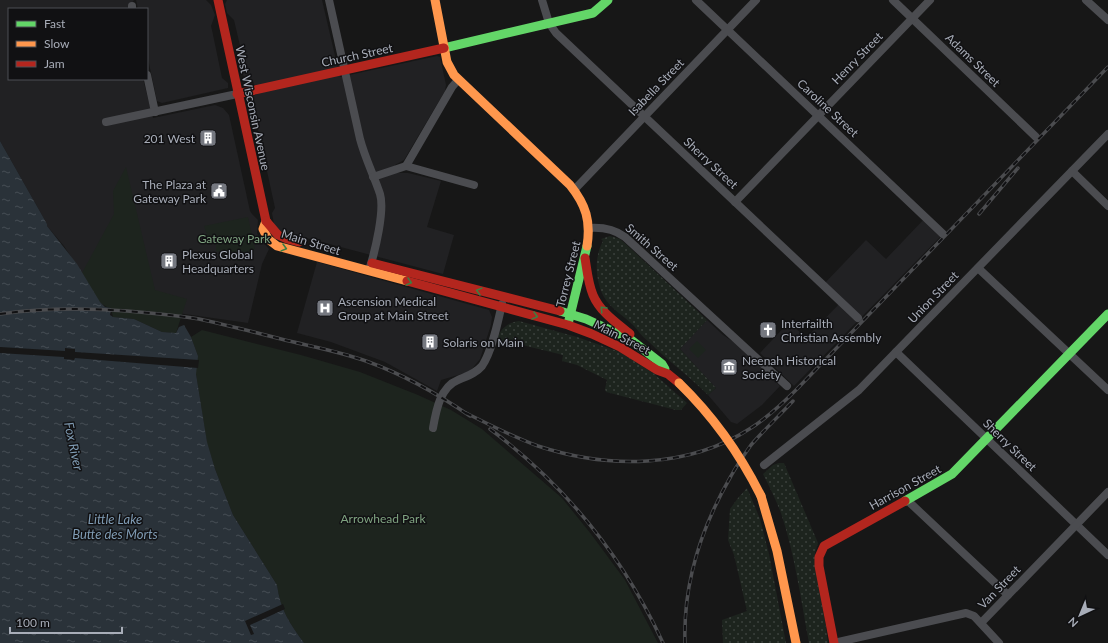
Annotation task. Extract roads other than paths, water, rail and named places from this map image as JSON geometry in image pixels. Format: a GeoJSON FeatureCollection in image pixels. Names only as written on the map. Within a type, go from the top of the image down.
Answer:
{"type":"FeatureCollection","features":[{"type":"Feature","properties":{"kind":"main road","name":"West Wisconsin Avenue"},"geometry":{"type":"LineString","coordinates":[[218,0],[237,94],[266,221]]}},
{"type":"Feature","properties":{"kind":"main road"},"geometry":{"type":"LineString","coordinates":[[435,0],[449,67],[458,80],[574,190],[586,209],[590,228]]}},
{"type":"Feature","properties":{"kind":"main road","name":"Church Street"},"geometry":{"type":"LineString","coordinates":[[237,94],[445,48],[593,13],[608,0]]}},
{"type":"Feature","properties":{"kind":"main road","name":"Main Street"},"geometry":{"type":"LineString","coordinates":[[266,221],[263,229],[264,233],[270,241],[277,246],[503,297],[571,314],[604,327],[640,346],[662,364],[668,374],[708,412],[725,432],[745,463],[761,496],[776,543],[796,643]]}},
{"type":"Feature","properties":{"kind":"main road","name":"Torrey Street"},"geometry":{"type":"LineString","coordinates":[[568,325],[589,241],[590,228]]}},
{"type":"Feature","properties":{"kind":"main road"},"geometry":{"type":"LineString","coordinates":[[585,258],[590,289],[597,302],[604,311],[630,334],[640,346]]}},
{"type":"Feature","properties":{"kind":"main road","name":"Main Street"},"geometry":{"type":"LineString","coordinates":[[370,267],[501,307],[568,325],[620,347],[656,370],[668,374]]}},
{"type":"Feature","properties":{"kind":"main road","name":"Harrison Street"},"geometry":{"type":"LineString","coordinates":[[834,643],[819,566],[821,550],[828,542],[952,474],[1108,314]]}},
{"type":"Feature","properties":{"kind":"street"},"geometry":{"type":"LineString","coordinates":[[329,0],[362,146],[382,204],[370,267]]}},
{"type":"Feature","properties":{"kind":"street"},"geometry":{"type":"LineString","coordinates":[[542,0],[549,23]]}},
{"type":"Feature","properties":{"kind":"street","name":"Caroline Street"},"geometry":{"type":"LineString","coordinates":[[696,0],[943,234]]}},
{"type":"Feature","properties":{"kind":"street","name":"Isabella Street"},"geometry":{"type":"LineString","coordinates":[[574,190],[756,0]]}},
{"type":"Feature","properties":{"kind":"street","name":"Adams Street"},"geometry":{"type":"LineString","coordinates":[[893,0],[1036,137]]}},
{"type":"Feature","properties":{"kind":"street","name":"Henry Street"},"geometry":{"type":"LineString","coordinates":[[735,202],[930,0]]}},
{"type":"Feature","properties":{"kind":"street"},"geometry":{"type":"LineString","coordinates":[[1086,0],[1108,20]]}},
{"type":"Feature","properties":{"kind":"street","name":"Sherry Street"},"geometry":{"type":"LineString","coordinates":[[549,23],[556,33],[858,318]]}},
{"type":"Feature","properties":{"kind":"street"},"geometry":{"type":"LineString","coordinates":[[148,80],[155,112]]}},
{"type":"Feature","properties":{"kind":"street"},"geometry":{"type":"LineString","coordinates":[[406,166],[458,80]]}},
{"type":"Feature","properties":{"kind":"street","name":"Church Street"},"geometry":{"type":"LineString","coordinates":[[106,122],[237,94]]}},
{"type":"Feature","properties":{"kind":"street","name":"Union Street"},"geometry":{"type":"LineString","coordinates":[[764,465],[859,390],[1108,134]]}},
{"type":"Feature","properties":{"kind":"street"},"geometry":{"type":"LineString","coordinates":[[373,177],[406,166],[474,185]]}},
{"type":"Feature","properties":{"kind":"street"},"geometry":{"type":"LineString","coordinates":[[1072,171],[1108,206]]}},
{"type":"Feature","properties":{"kind":"street","name":"Smith Street"},"geometry":{"type":"LineString","coordinates":[[590,228],[606,228],[619,232],[626,237],[788,386]]}},
{"type":"Feature","properties":{"kind":"street"},"geometry":{"type":"LineString","coordinates":[[978,268],[1108,390]]}},
{"type":"Feature","properties":{"kind":"street"},"geometry":{"type":"LineString","coordinates":[[433,428],[439,402],[447,389],[457,380],[475,373],[487,358],[503,297]]}},
{"type":"Feature","properties":{"kind":"street","name":"Sherry Street"},"geometry":{"type":"LineString","coordinates":[[896,352],[1108,555]]}},
{"type":"Feature","properties":{"kind":"street","name":"Van Street"},"geometry":{"type":"LineString","coordinates":[[834,643],[966,613],[974,616],[981,623],[1108,492]]}},
{"type":"Feature","properties":{"kind":"street"},"geometry":{"type":"LineString","coordinates":[[907,500],[1008,595]]}},
{"type":"Feature","properties":{"kind":"street"},"geometry":{"type":"LineString","coordinates":[[981,623],[999,643]]}},
{"type":"Feature","properties":{"kind":"water","name":"Little Lake Butte des Morts"},"geometry":{"type":"Polygon","coordinates":[[[0,141],[47,226],[77,264],[100,302],[105,307],[111,308],[110,315],[113,317],[134,319],[162,332],[176,333],[179,327],[184,325],[191,337],[198,356],[196,374],[207,442],[215,469],[233,515],[277,585],[278,594],[286,616],[304,643],[0,643],[0,141]]]}},
{"type":"Feature","properties":{"kind":"railway"},"geometry":{"type":"LineString","coordinates":[[466,413],[511,435],[538,446],[565,454],[592,459],[647,461],[674,458],[701,451],[727,441],[757,424],[792,394],[1108,67]]}},
{"type":"Feature","properties":{"kind":"railway"},"geometry":{"type":"LineString","coordinates":[[979,214],[1018,168]]}},
{"type":"Feature","properties":{"kind":"railway"},"geometry":{"type":"LineString","coordinates":[[0,314],[64,309],[95,309],[154,313],[199,319],[355,357],[393,372],[420,385],[470,416]]}},
{"type":"Feature","properties":{"kind":"railway"},"geometry":{"type":"LineString","coordinates":[[685,643],[685,621],[691,577],[696,556],[711,515],[733,472],[751,445],[793,401]]}},
{"type":"Feature","properties":{"kind":"railway"},"geometry":{"type":"LineString","coordinates":[[490,429],[543,474],[590,525],[630,582],[663,643]]}},
{"type":"Feature","properties":{"kind":"place","name":"201 West"},"geometry":{"type":"Point","coordinates":[208,138]}},
{"type":"Feature","properties":{"kind":"place","name":"The Plaza at Gateway Park"},"geometry":{"type":"Point","coordinates":[219,191]}},
{"type":"Feature","properties":{"kind":"place","name":"Plexus Global Headquarters"},"geometry":{"type":"Point","coordinates":[169,261]}},
{"type":"Feature","properties":{"kind":"place","name":"Ascension Medical Group at Main Street"},"geometry":{"type":"Point","coordinates":[325,308]}},
{"type":"Feature","properties":{"kind":"place","name":"Interfailth Christian Assembly"},"geometry":{"type":"Point","coordinates":[768,330]}},
{"type":"Feature","properties":{"kind":"place","name":"Solaris on Main"},"geometry":{"type":"Point","coordinates":[430,342]}},
{"type":"Feature","properties":{"kind":"place","name":"Neenah Historical Society"},"geometry":{"type":"Point","coordinates":[729,367]}},
{"type":"Feature","properties":{"kind":"park label","name":"Gateway Park"},"geometry":{"type":"Point","coordinates":[234,238]}},
{"type":"Feature","properties":{"kind":"park label","name":"Arrowhead Park"},"geometry":{"type":"Point","coordinates":[383,518]}},
{"type":"Feature","properties":{"kind":"water label","name":"Fox River"},"geometry":{"type":"Point","coordinates":[74,446]}}]}
